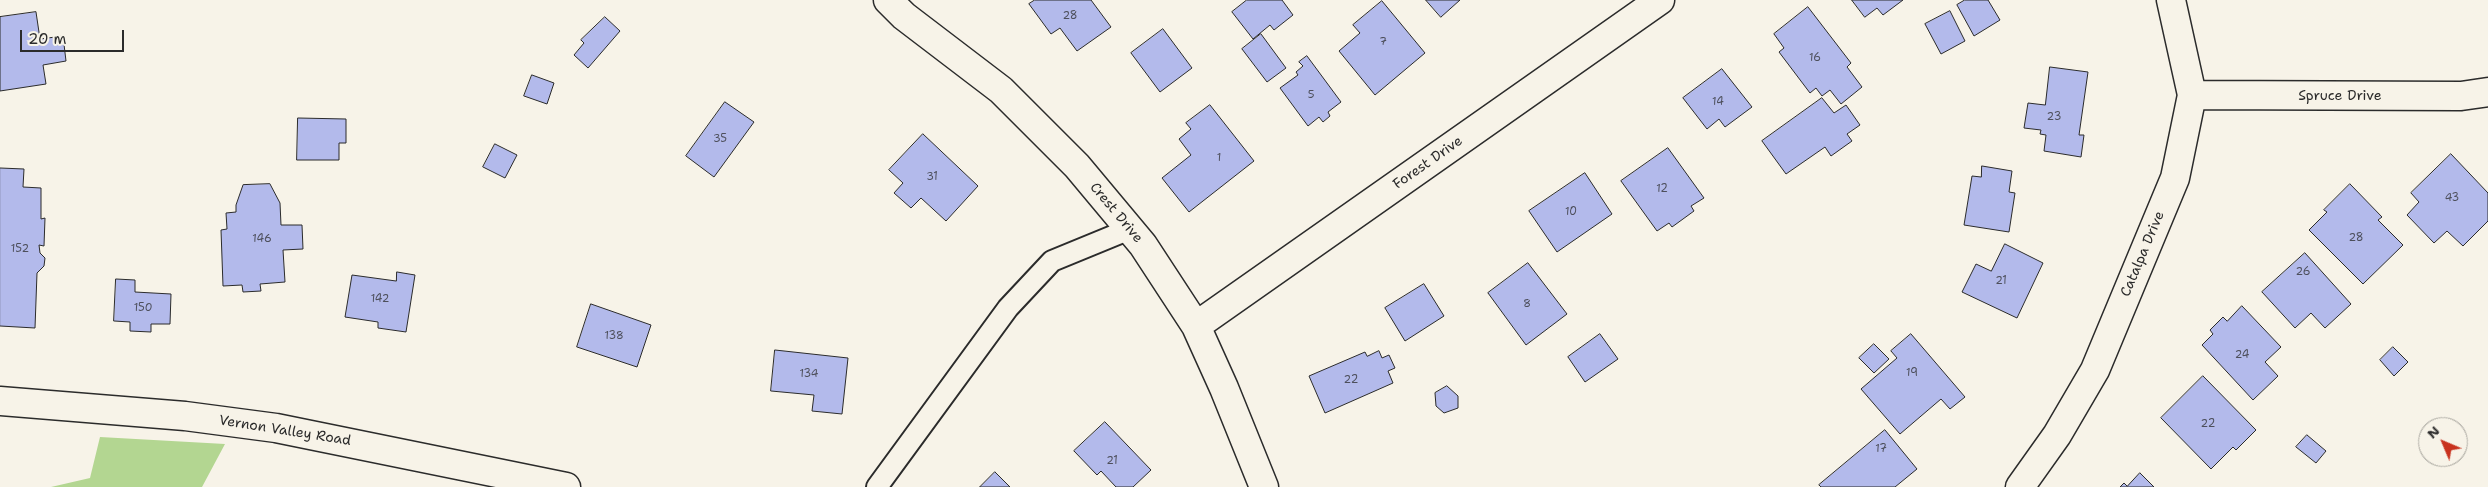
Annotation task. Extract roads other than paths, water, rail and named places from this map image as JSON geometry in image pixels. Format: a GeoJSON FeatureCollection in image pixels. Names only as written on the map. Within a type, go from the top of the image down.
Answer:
{"type":"FeatureCollection","features":[{"type":"Feature","properties":{"kind":"street","name":"Crest Drive"},"geometry":{"type":"LineString","coordinates":[[888,0],[904,16],[1001,90],[1077,166],[1144,245],[1196,326],[1224,388],[1264,487]]}},
{"type":"Feature","properties":{"kind":"street","name":"Forest Drive"},"geometry":{"type":"LineString","coordinates":[[1196,326],[1660,0]]}},
{"type":"Feature","properties":{"kind":"street","name":"Catalpa Drive"},"geometry":{"type":"LineString","coordinates":[[2020,487],[2057,435],[2095,370],[2176,178],[2192,95],[2171,0]]}},
{"type":"Feature","properties":{"kind":"street","name":"Spruce Drive"},"geometry":{"type":"LineString","coordinates":[[2192,95],[2461,96],[2488,92]]}},
{"type":"Feature","properties":{"kind":"street","name":"Vernon Valley Road"},"geometry":{"type":"LineString","coordinates":[[0,401],[185,416],[276,428],[566,487]]}},
{"type":"Feature","properties":{"kind":"lane"},"geometry":{"type":"LineString","coordinates":[[877,487],[1008,308],[1052,261],[1130,229]]}}]}
